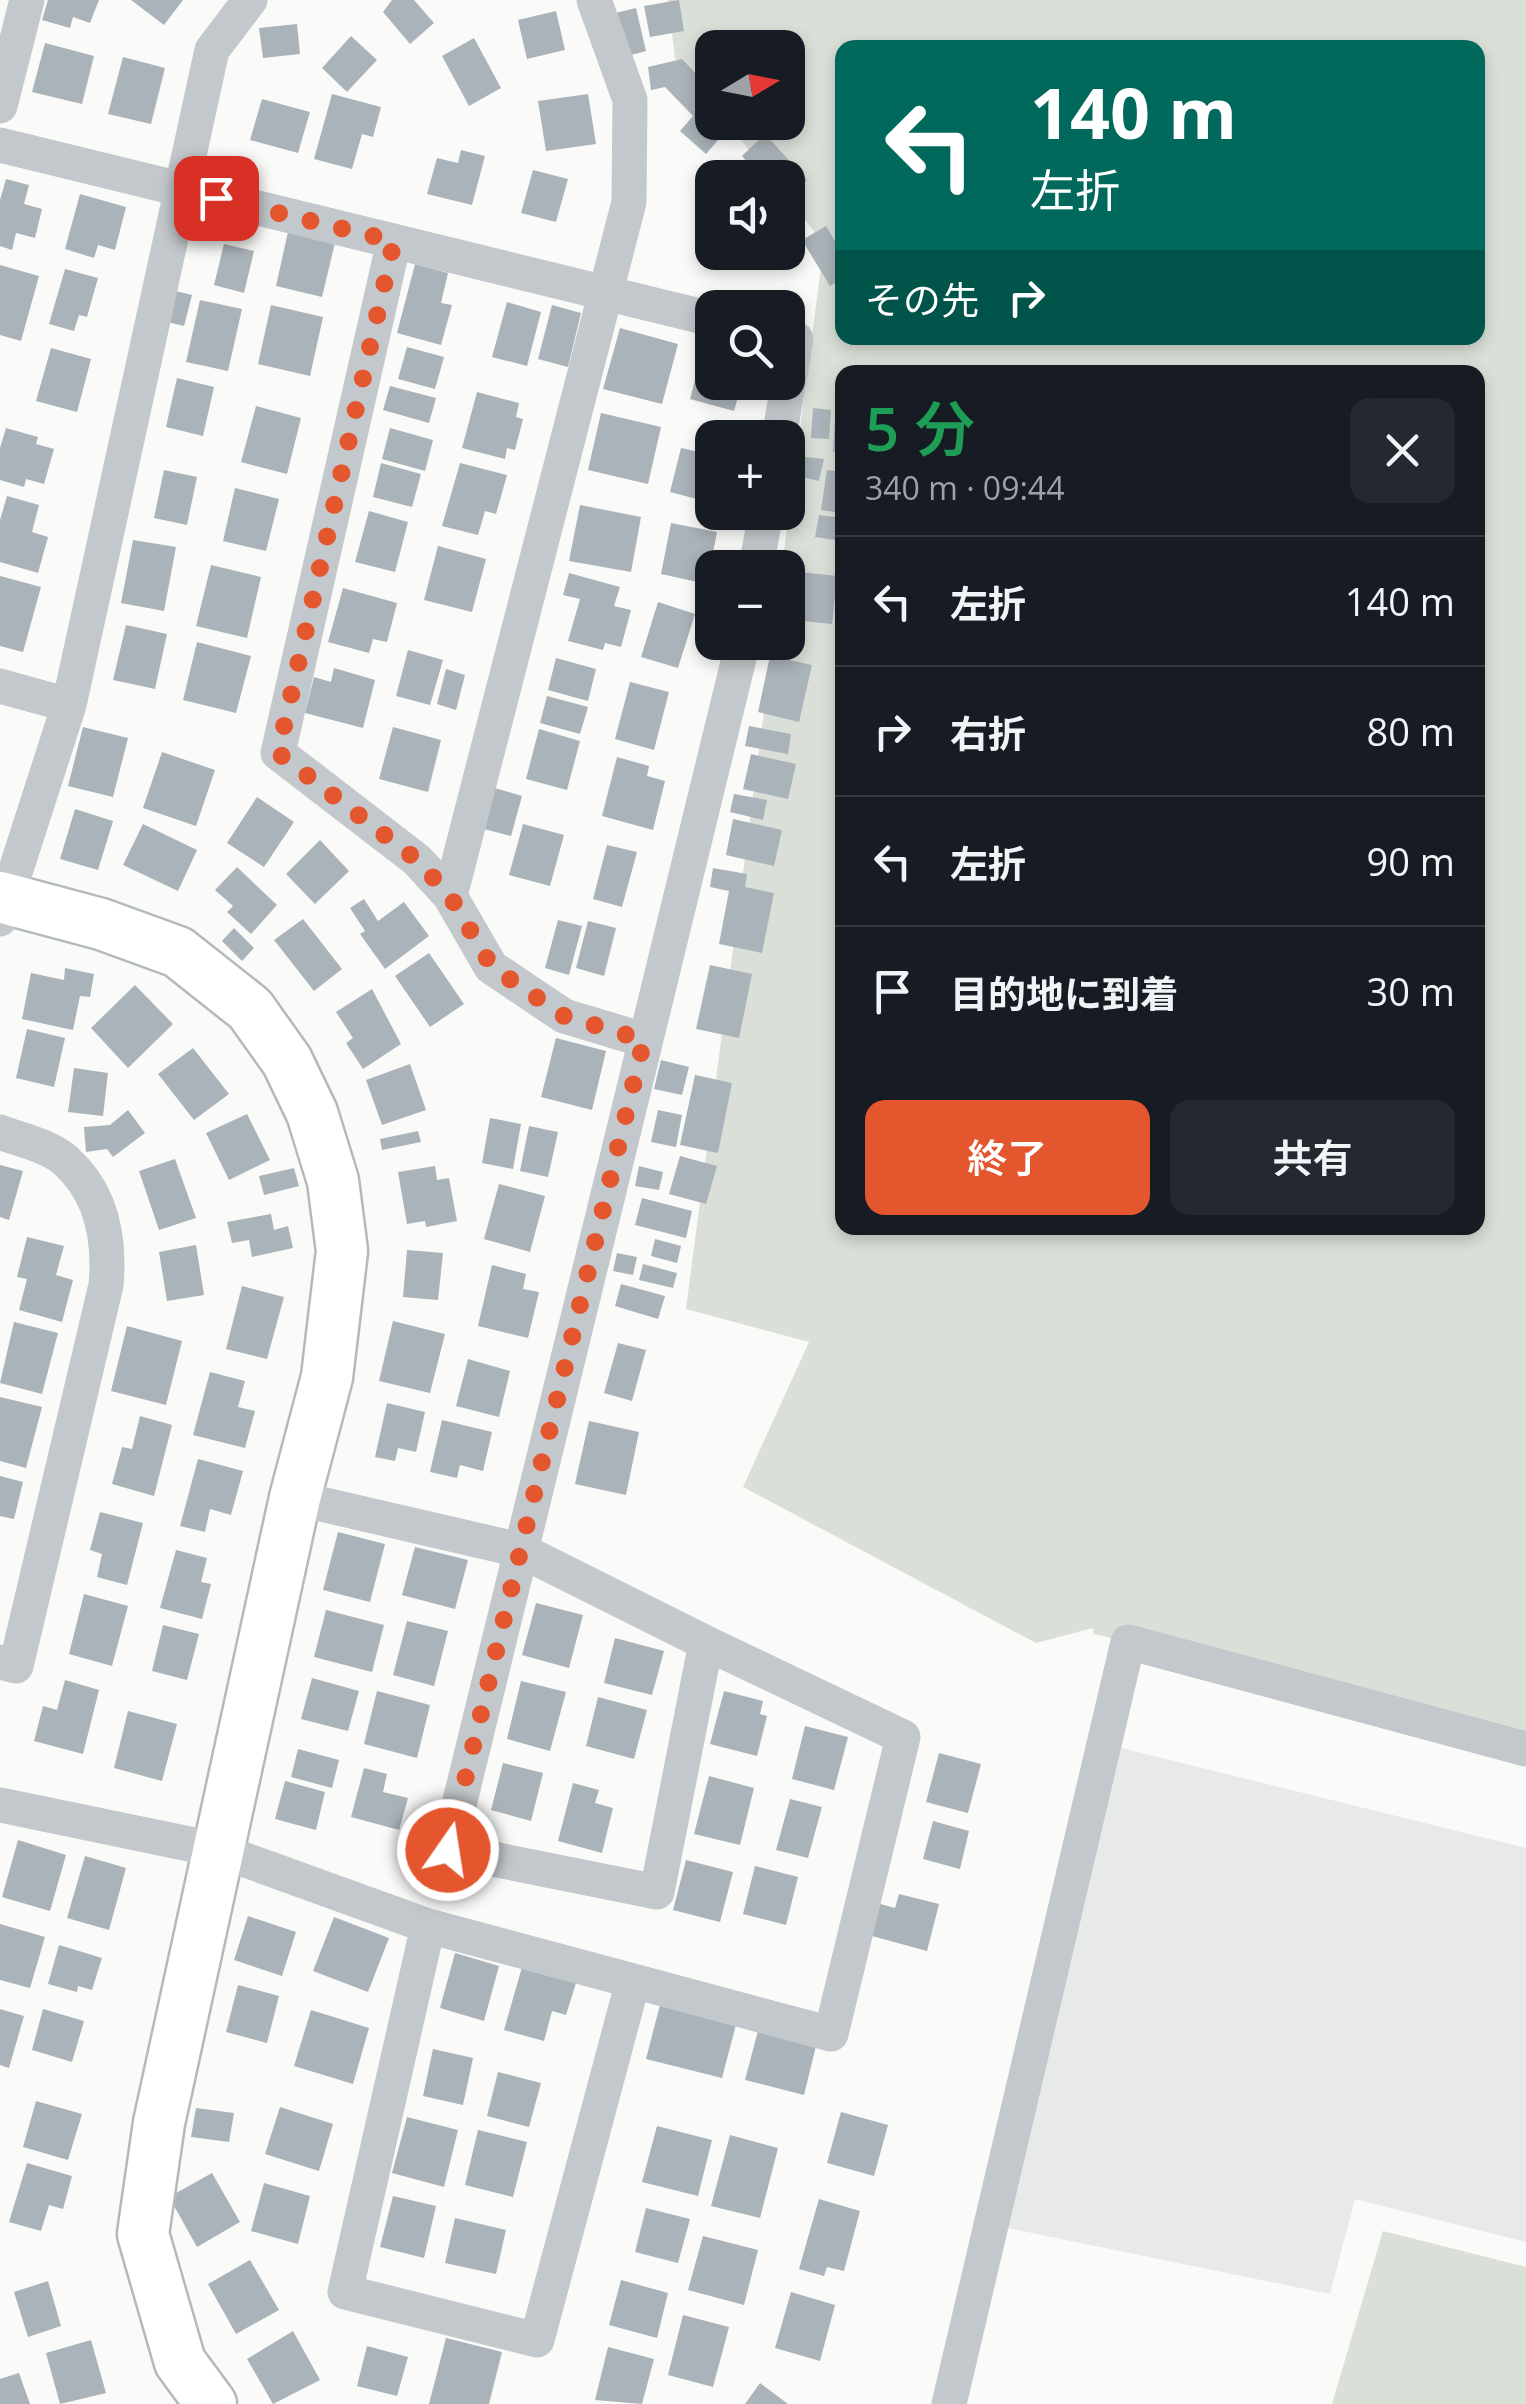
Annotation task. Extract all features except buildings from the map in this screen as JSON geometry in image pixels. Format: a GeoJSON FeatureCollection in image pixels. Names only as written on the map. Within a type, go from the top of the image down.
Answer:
{"type":"FeatureCollection","features":[{"type":"Feature","properties":{"kind":"street"},"geometry":{"type":"LineString","coordinates":[[0,106],[27,0]]}},
{"type":"Feature","properties":{"kind":"street"},"geometry":{"type":"LineString","coordinates":[[211,2404],[180,2362],[143,2234],[158,2123],[295,1498],[327,1377],[342,1251],[333,1182],[312,1113],[287,1061],[250,1010],[178,952],[102,924],[2,905],[69,705],[212,50],[250,0]]}},
{"type":"Feature","properties":{"kind":"street"},"geometry":{"type":"LineString","coordinates":[[450,896],[629,202],[630,100],[594,0]]}},
{"type":"Feature","properties":{"kind":"street"},"geometry":{"type":"LineString","coordinates":[[0,145],[695,315]]}},
{"type":"Feature","properties":{"kind":"street"},"geometry":{"type":"LineString","coordinates":[[394,241],[278,753],[417,860],[450,896],[492,967],[564,1016],[644,1040]]}},
{"type":"Feature","properties":{"kind":"street"},"geometry":{"type":"LineString","coordinates":[[706,1643],[656,1892],[448,1850],[739,660]]}},
{"type":"Feature","properties":{"kind":"street"},"geometry":{"type":"LineString","coordinates":[[0,686],[69,705]]}},
{"type":"Feature","properties":{"kind":"street"},"geometry":{"type":"LineString","coordinates":[[0,1132],[66,1159],[90,1193],[110,1240],[106,1285],[16,1666],[0,1662]]}},
{"type":"Feature","properties":{"kind":"street"},"geometry":{"type":"LineString","coordinates":[[0,1805],[218,1850],[428,1926],[831,2034],[903,1737],[520,1550],[295,1498]]}},
{"type":"Feature","properties":{"kind":"street"},"geometry":{"type":"LineString","coordinates":[[949,2404],[1128,1642],[1526,1749]]}},
{"type":"Feature","properties":{"kind":"street"},"geometry":{"type":"LineString","coordinates":[[428,1926],[345,2292],[537,2340],[632,1981]]}},
{"type":"Feature","properties":{"kind":"shaded area"},"geometry":{"type":"Polygon","coordinates":[[[668,0],[1526,0],[1526,1738],[1094,1634],[1093,1628],[1036,1643],[743,1487],[809,1342],[686,1309],[771,660],[805,660],[805,550],[784,550],[787,530],[805,530],[805,420],[801,420],[824,244],[805,220],[805,160],[757,160],[741,140],[805,140],[805,30],[695,30],[695,83],[675,58],[668,0]]]}},
{"type":"Feature","properties":{"kind":"shaded area"},"geometry":{"type":"Polygon","coordinates":[[[1109,1745],[1526,1848],[1526,2242],[1355,2199],[1330,2294],[1007,2228],[1109,1745]]]}},
{"type":"Feature","properties":{"kind":"shaded area"},"geometry":{"type":"Polygon","coordinates":[[[1383,2231],[1526,2267],[1526,2404],[1332,2404],[1383,2231]]]}},
{"type":"Feature","properties":{"kind":"route"},"geometry":{"type":"LineString","coordinates":[[216,198],[394,241],[278,753],[417,860],[450,896],[492,967],[564,1016],[644,1040],[448,1850]]}}]}
